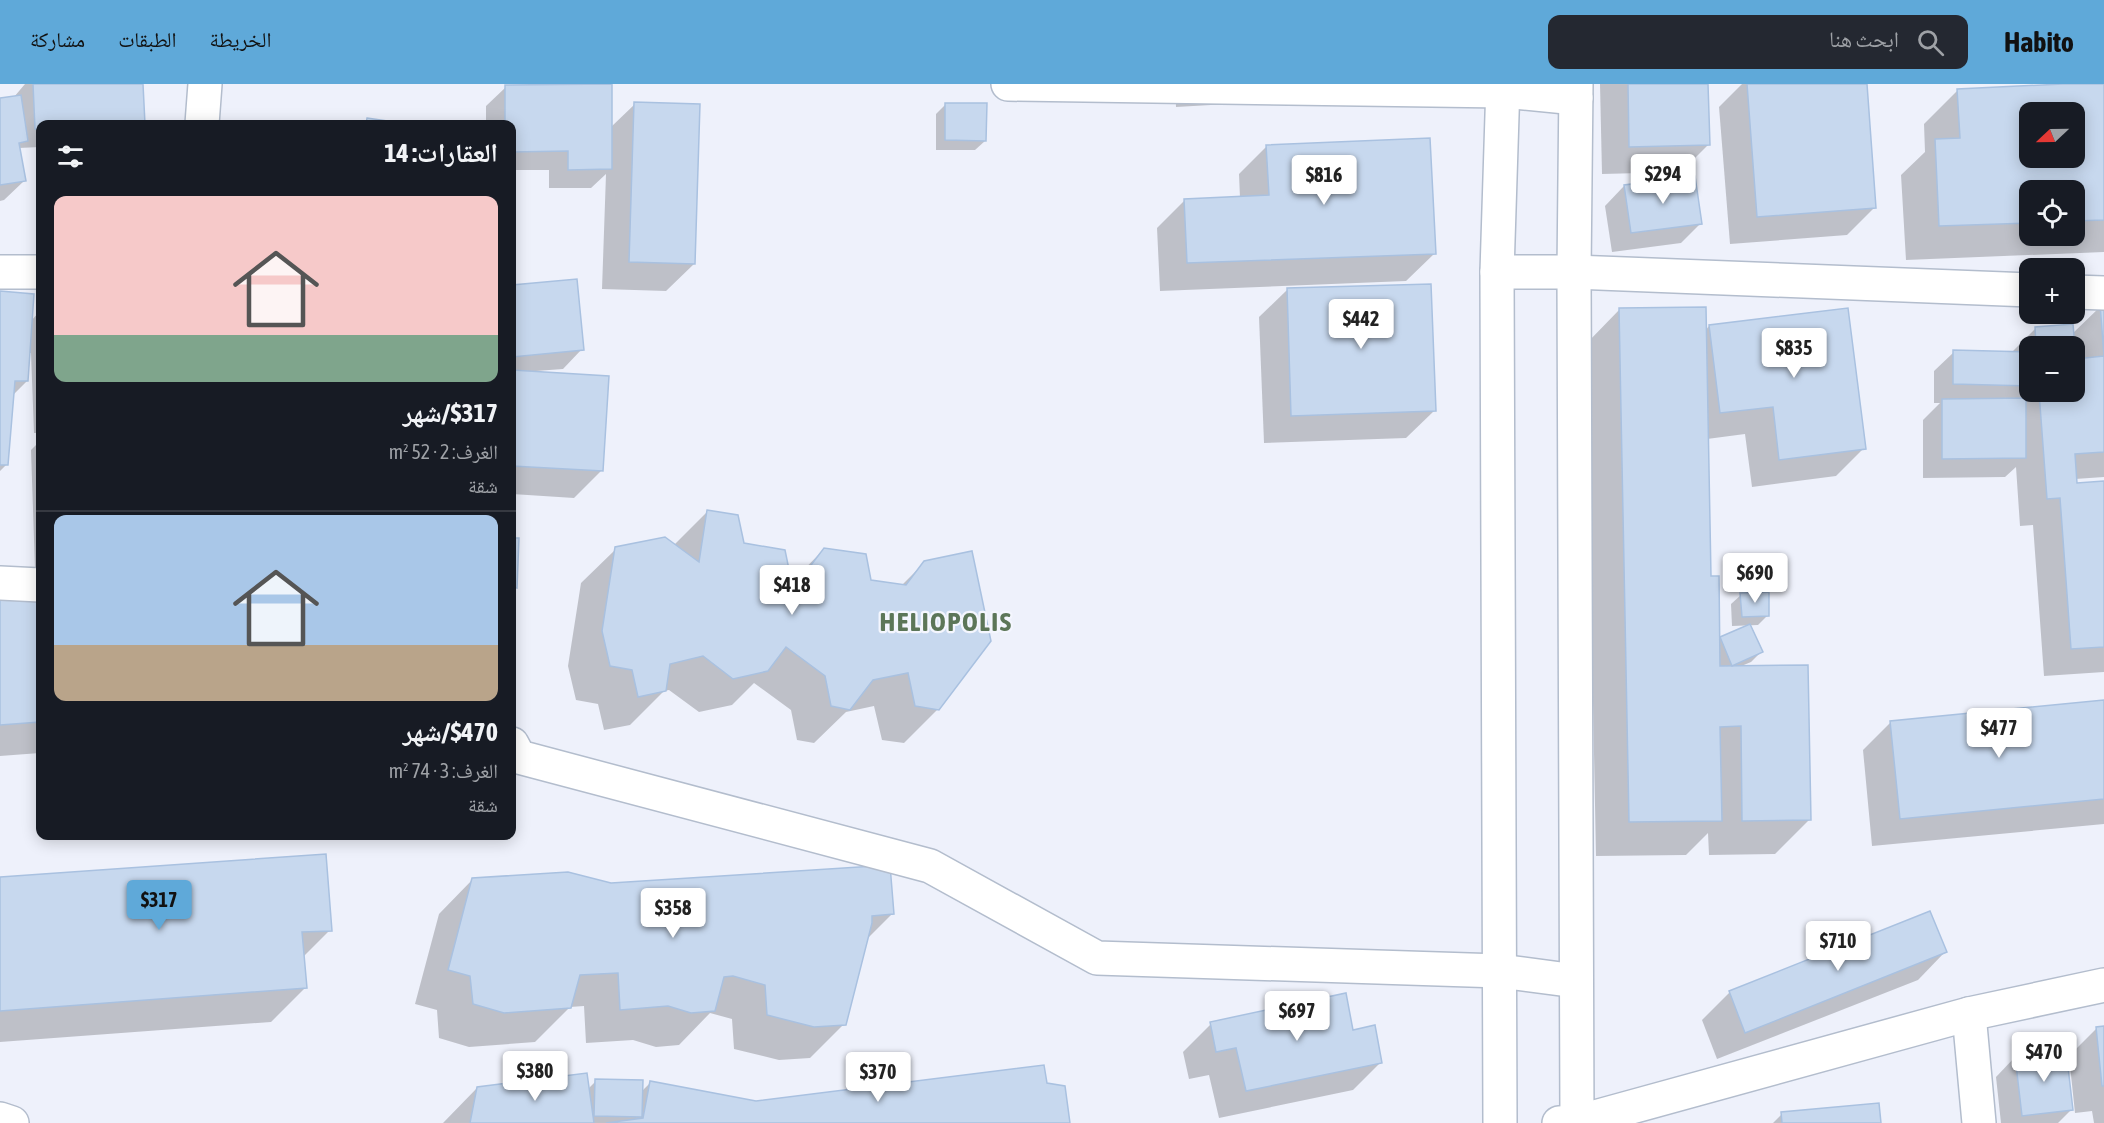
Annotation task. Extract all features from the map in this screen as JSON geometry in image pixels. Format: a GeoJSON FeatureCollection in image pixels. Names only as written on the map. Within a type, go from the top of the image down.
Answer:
{"type":"FeatureCollection","features":[{"type":"Feature","properties":{"kind":"street"},"geometry":{"type":"LineString","coordinates":[[202,120],[205,84]]}},
{"type":"Feature","properties":{"kind":"street"},"geometry":{"type":"LineString","coordinates":[[1008,84],[1503,87],[1576,91],[1574,272],[1576,981],[1568,1122],[1969,1014],[2104,985]]}},
{"type":"Feature","properties":{"kind":"street"},"geometry":{"type":"LineString","coordinates":[[1500,1123],[1497,272],[1503,87]]}},
{"type":"Feature","properties":{"kind":"street"},"geometry":{"type":"LineString","coordinates":[[0,272],[36,272]]}},
{"type":"Feature","properties":{"kind":"street"},"geometry":{"type":"LineString","coordinates":[[1497,272],[1574,272],[2019,290]]}},
{"type":"Feature","properties":{"kind":"street"},"geometry":{"type":"LineString","coordinates":[[2085,292],[2104,293]]}},
{"type":"Feature","properties":{"kind":"street"},"geometry":{"type":"LineString","coordinates":[[0,583],[36,585]]}},
{"type":"Feature","properties":{"kind":"street"},"geometry":{"type":"LineString","coordinates":[[516,751],[519,757],[930,866],[1097,958],[1500,971],[1576,981]]}},
{"type":"Feature","properties":{"kind":"street"},"geometry":{"type":"LineString","coordinates":[[1969,1014],[1979,1123]]}},
{"type":"Feature","properties":{"kind":"street"},"geometry":{"type":"LineString","coordinates":[[0,1119],[12,1123]]}},
{"type":"Feature","properties":{"kind":"building"},"geometry":{"type":"Polygon","coordinates":[[[33,84],[143,84],[145,120],[36,120],[35,129],[33,84]]]}},
{"type":"Feature","properties":{"kind":"building"},"geometry":{"type":"Polygon","coordinates":[[[612,84],[612,169],[568,170],[568,151],[516,152],[516,120],[505,120],[505,85],[612,84]]]}},
{"type":"Feature","properties":{"kind":"building"},"geometry":{"type":"Polygon","coordinates":[[[1628,84],[1708,84],[1710,145],[1629,147],[1628,84]]]}},
{"type":"Feature","properties":{"kind":"building"},"geometry":{"type":"Polygon","coordinates":[[[1747,84],[1867,84],[1876,208],[1757,217],[1747,84]]]}},
{"type":"Feature","properties":{"kind":"building"},"geometry":{"type":"Polygon","coordinates":[[[2104,84],[2104,220],[2085,221],[2085,180],[2019,180],[2019,223],[1939,226],[1935,139],[1960,138],[1957,89],[2104,84]]]}},
{"type":"Feature","properties":{"kind":"building"},"geometry":{"type":"Polygon","coordinates":[[[21,95],[28,141],[19,143],[26,181],[0,185],[0,98],[21,95]]]}},
{"type":"Feature","properties":{"kind":"building"},"geometry":{"type":"Polygon","coordinates":[[[634,102],[700,104],[695,264],[629,262],[634,102]]]}},
{"type":"Feature","properties":{"kind":"building"},"geometry":{"type":"Polygon","coordinates":[[[945,103],[987,103],[986,141],[945,140],[945,103]]]}},
{"type":"Feature","properties":{"kind":"building"},"geometry":{"type":"Polygon","coordinates":[[[1430,138],[1436,254],[1187,263],[1184,199],[1269,195],[1266,145],[1430,138]]]}},
{"type":"Feature","properties":{"kind":"building"},"geometry":{"type":"Polygon","coordinates":[[[1695,176],[1702,224],[1631,233],[1624,185],[1695,176]]]}},
{"type":"Feature","properties":{"kind":"building"},"geometry":{"type":"Polygon","coordinates":[[[577,279],[584,350],[516,357],[516,285],[577,279]]]}},
{"type":"Feature","properties":{"kind":"building"},"geometry":{"type":"Polygon","coordinates":[[[1431,284],[1436,411],[1291,416],[1287,288],[1431,284]]]}},
{"type":"Feature","properties":{"kind":"building"},"geometry":{"type":"Polygon","coordinates":[[[0,291],[34,294],[28,381],[15,381],[8,465],[0,465],[0,291]]]}},
{"type":"Feature","properties":{"kind":"building"},"geometry":{"type":"Polygon","coordinates":[[[2100,304],[2104,304],[2104,356],[2100,304]]]}},
{"type":"Feature","properties":{"kind":"building"},"geometry":{"type":"Polygon","coordinates":[[[1706,307],[1711,576],[1719,576],[1720,666],[1808,665],[1811,820],[1742,821],[1741,726],[1720,727],[1722,821],[1629,822],[1619,308],[1706,307]]]}},
{"type":"Feature","properties":{"kind":"building"},"geometry":{"type":"Polygon","coordinates":[[[1848,308],[1866,449],[1779,460],[1773,407],[1720,413],[1709,325],[1848,308]]]}},
{"type":"Feature","properties":{"kind":"building"},"geometry":{"type":"Polygon","coordinates":[[[2073,324],[2074,336],[2035,336],[2035,327],[2073,324]]]}},
{"type":"Feature","properties":{"kind":"building"},"geometry":{"type":"Polygon","coordinates":[[[1953,350],[2019,352],[2019,386],[1953,384],[1953,350]]]}},
{"type":"Feature","properties":{"kind":"building"},"geometry":{"type":"Polygon","coordinates":[[[2104,356],[2104,452],[2075,454],[2077,483],[2104,481],[2104,647],[2071,649],[2060,498],[2047,499],[2040,402],[2085,402],[2085,358],[2104,356]]]}},
{"type":"Feature","properties":{"kind":"building"},"geometry":{"type":"Polygon","coordinates":[[[516,370],[609,376],[603,471],[516,466],[516,370]]]}},
{"type":"Feature","properties":{"kind":"building"},"geometry":{"type":"Polygon","coordinates":[[[2019,398],[2019,402],[2026,402],[2026,458],[1942,459],[1942,399],[2019,398]]]}},
{"type":"Feature","properties":{"kind":"building"},"geometry":{"type":"Polygon","coordinates":[[[707,510],[738,515],[744,543],[785,550],[793,589],[824,548],[866,554],[871,580],[906,585],[924,561],[972,551],[991,641],[939,710],[915,706],[908,673],[873,680],[850,710],[831,706],[825,676],[786,647],[768,671],[733,679],[703,656],[670,664],[666,691],[638,697],[632,670],[610,666],[602,631],[615,547],[665,537],[699,562],[707,510]]]}},
{"type":"Feature","properties":{"kind":"building"},"geometry":{"type":"Polygon","coordinates":[[[516,538],[519,538],[517,588],[516,538]]]}},
{"type":"Feature","properties":{"kind":"building"},"geometry":{"type":"Polygon","coordinates":[[[36,590],[36,722],[0,725],[0,592],[36,590]]]}},
{"type":"Feature","properties":{"kind":"building"},"geometry":{"type":"Polygon","coordinates":[[[1769,592],[1769,616],[1742,617],[1740,593],[1769,592]]]}},
{"type":"Feature","properties":{"kind":"building"},"geometry":{"type":"Polygon","coordinates":[[[1750,624],[1763,652],[1732,666],[1720,637],[1750,624]]]}},
{"type":"Feature","properties":{"kind":"building"},"geometry":{"type":"Polygon","coordinates":[[[2104,700],[2104,799],[1900,819],[1890,721],[2104,700]]]}},
{"type":"Feature","properties":{"kind":"building"},"geometry":{"type":"Polygon","coordinates":[[[326,854],[332,931],[302,932],[307,988],[0,1011],[0,877],[326,854]]]}},
{"type":"Feature","properties":{"kind":"building"},"geometry":{"type":"Polygon","coordinates":[[[890,865],[894,914],[872,916],[846,1025],[814,1027],[767,1015],[765,985],[733,976],[724,977],[715,1011],[691,1013],[668,1006],[620,1010],[618,973],[580,975],[571,1008],[504,1013],[473,1004],[470,976],[448,970],[472,878],[568,872],[611,883],[890,865]]]}},
{"type":"Feature","properties":{"kind":"building"},"geometry":{"type":"Polygon","coordinates":[[[1930,911],[1947,952],[1745,1033],[1729,991],[1930,911]]]}},
{"type":"Feature","properties":{"kind":"building"},"geometry":{"type":"Polygon","coordinates":[[[1346,993],[1353,1030],[1375,1025],[1382,1063],[1246,1091],[1236,1048],[1216,1052],[1210,1022],[1346,993]]]}},
{"type":"Feature","properties":{"kind":"building"},"geometry":{"type":"Polygon","coordinates":[[[2104,1026],[2104,1086],[2102,1086],[2096,1027],[2104,1026]]]}},
{"type":"Feature","properties":{"kind":"building"},"geometry":{"type":"Polygon","coordinates":[[[2066,1050],[2073,1110],[2022,1116],[2015,1056],[2066,1050]]]}},
{"type":"Feature","properties":{"kind":"building"},"geometry":{"type":"Polygon","coordinates":[[[1044,1065],[1047,1083],[1065,1086],[1070,1123],[606,1123],[643,1118],[650,1081],[756,1101],[1044,1065]]]}},
{"type":"Feature","properties":{"kind":"building"},"geometry":{"type":"Polygon","coordinates":[[[587,1073],[594,1123],[470,1123],[477,1087],[587,1073]]]}},
{"type":"Feature","properties":{"kind":"building"},"geometry":{"type":"Polygon","coordinates":[[[595,1079],[643,1080],[642,1117],[594,1116],[595,1079]]]}},
{"type":"Feature","properties":{"kind":"building"},"geometry":{"type":"Polygon","coordinates":[[[1879,1103],[1881,1123],[1782,1123],[1781,1112],[1879,1103]]]}},
{"type":"Feature","properties":{"kind":"district","name":"HELIOPOLIS"},"geometry":{"type":"Point","coordinates":[946,621]}}]}
